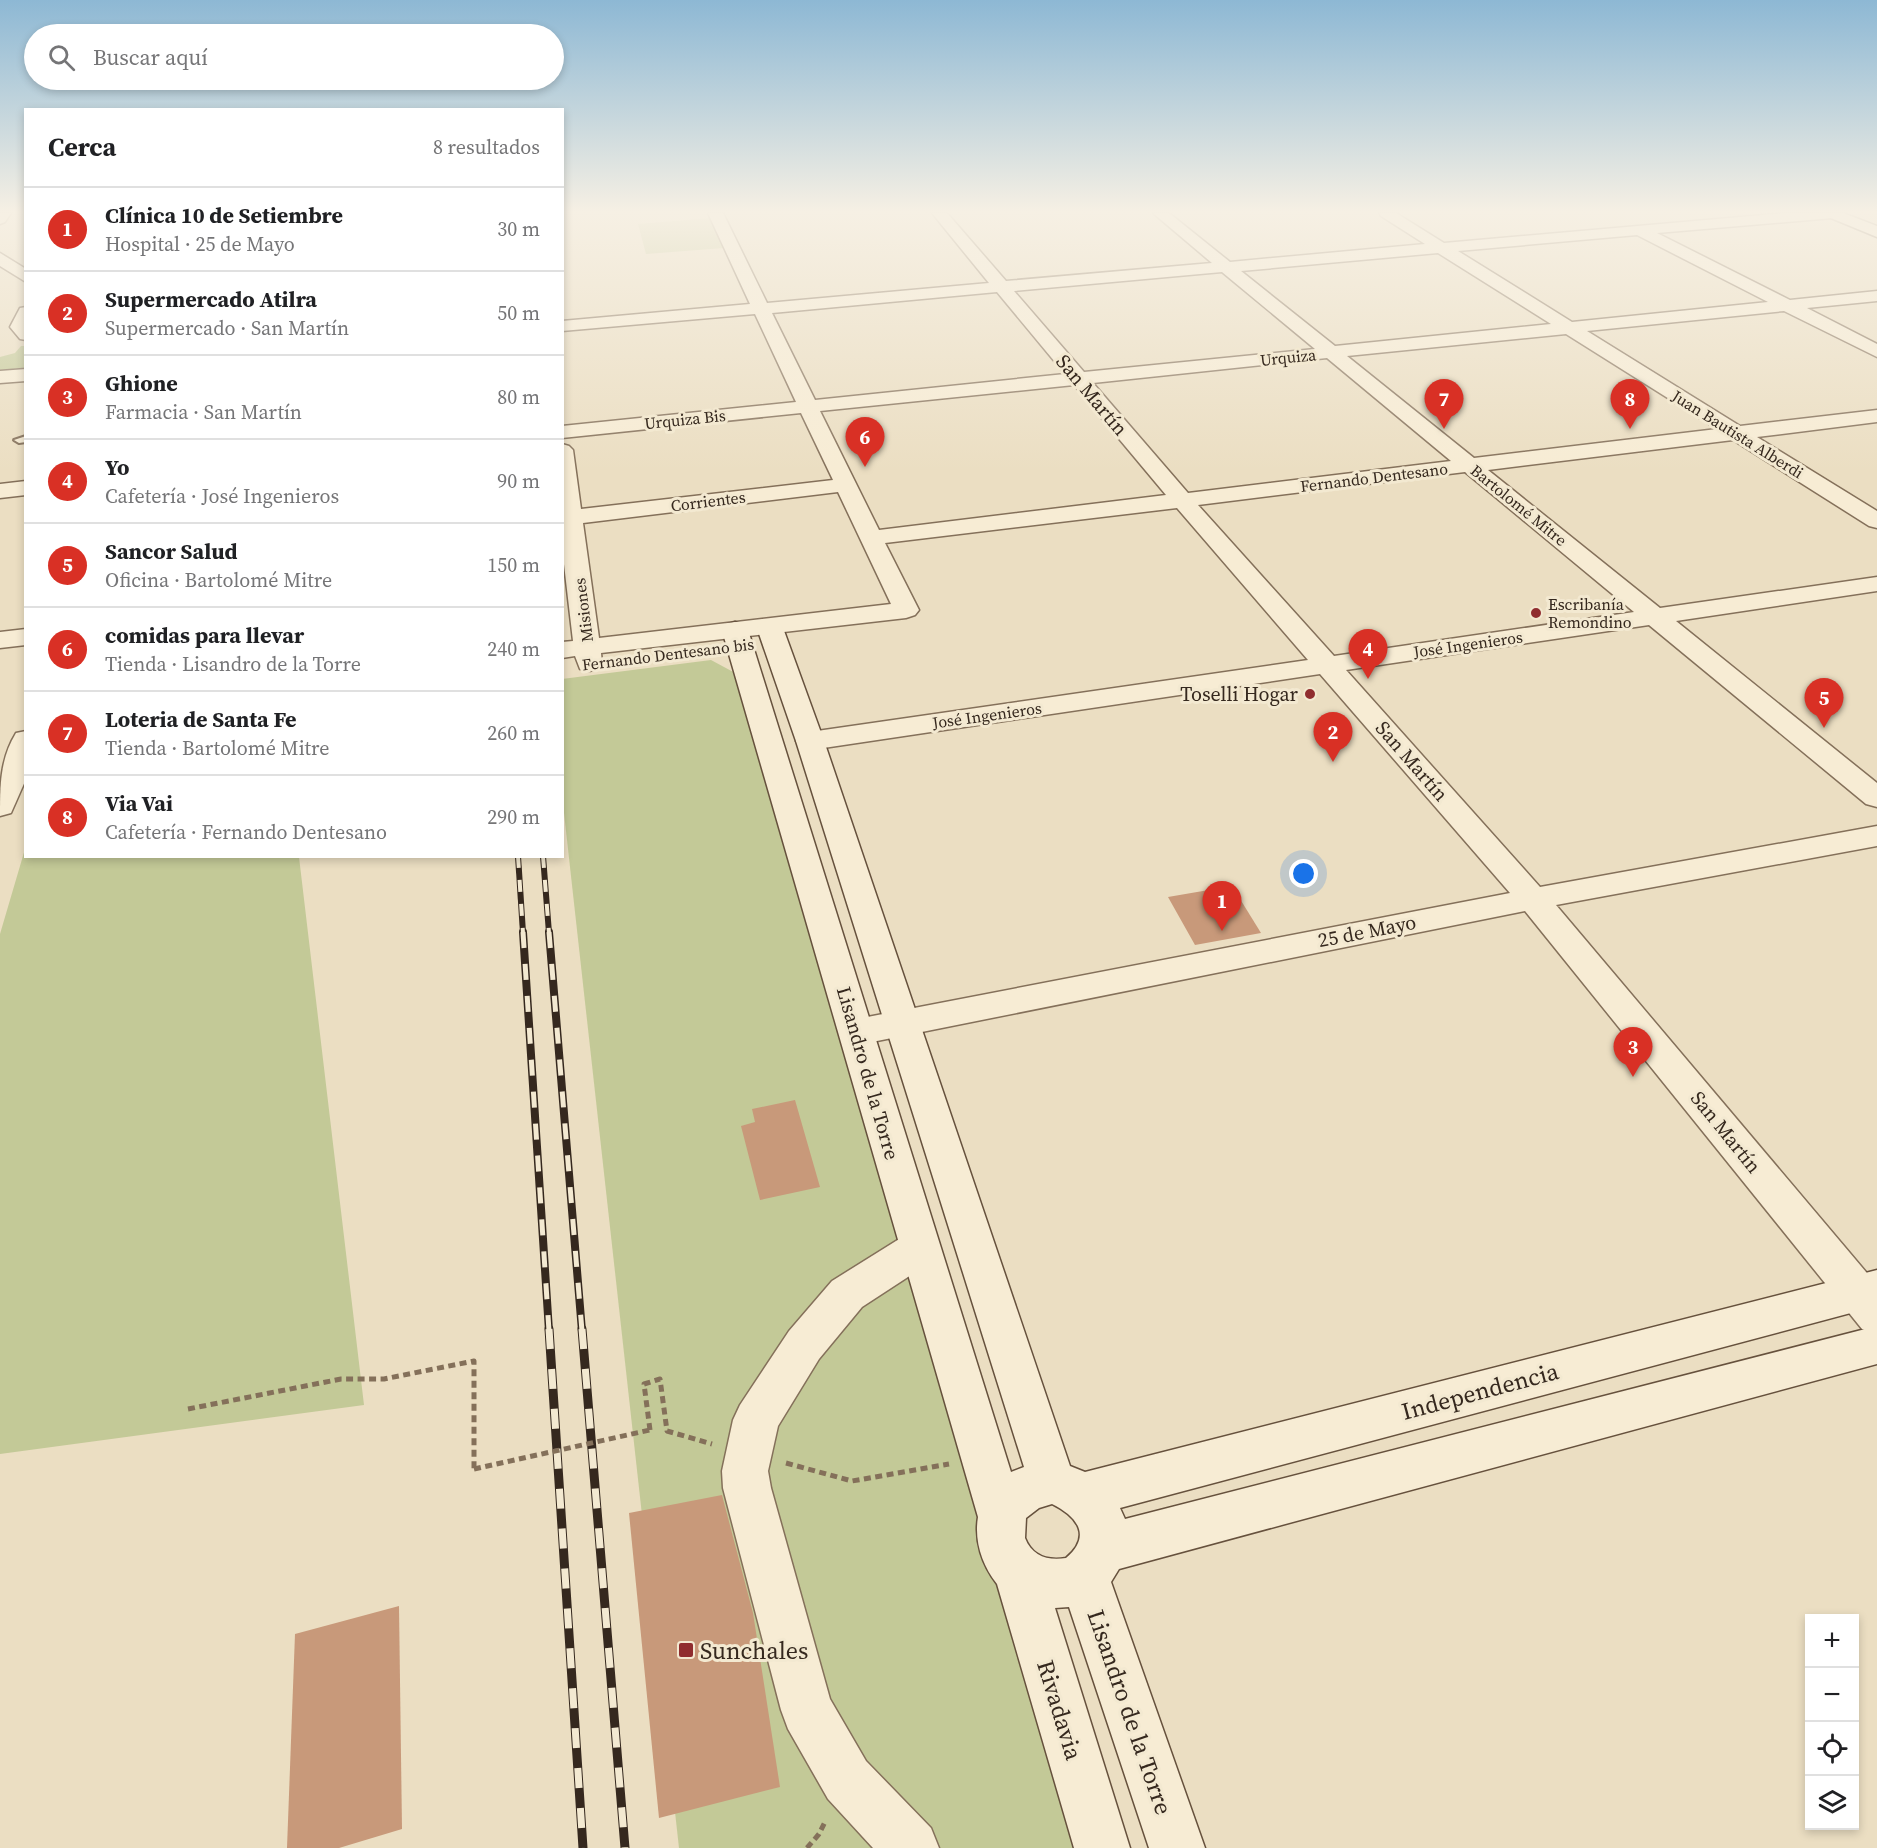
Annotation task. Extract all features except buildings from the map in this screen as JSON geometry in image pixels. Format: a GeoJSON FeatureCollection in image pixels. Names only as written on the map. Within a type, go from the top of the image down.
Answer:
{"type":"FeatureCollection","features":[{"type":"Feature","properties":{"kind":"street"},"geometry":{"type":"LineString","coordinates":[[756,299],[906,610],[755,636],[810,741],[901,1021],[1068,1489],[1094,1506],[1101,1520],[1105,1534],[1093,1562]]}},
{"type":"Feature","properties":{"kind":"street"},"geometry":{"type":"LineString","coordinates":[[564,326],[868,299]]}},
{"type":"Feature","properties":{"kind":"street","name":"San Martín"},"geometry":{"type":"LineString","coordinates":[[1012,299],[1182,500],[1533,899],[1871,1299]]}},
{"type":"Feature","properties":{"kind":"street","name":"Bartolomé Mitre"},"geometry":{"type":"LineString","coordinates":[[1267,299],[1877,798]]}},
{"type":"Feature","properties":{"kind":"street","name":"Juan Bautista Alberdi"},"geometry":{"type":"LineString","coordinates":[[1522,299],[1877,521]]}},
{"type":"Feature","properties":{"kind":"street"},"geometry":{"type":"LineString","coordinates":[[1776,299],[1877,351]]}},
{"type":"Feature","properties":{"kind":"street","name":"Urquiza"},"geometry":{"type":"LineString","coordinates":[[807,406],[1845,299]]}},
{"type":"Feature","properties":{"kind":"street"},"geometry":{"type":"LineString","coordinates":[[24,316],[19,327],[24,333]]}},
{"type":"Feature","properties":{"kind":"street"},"geometry":{"type":"LineString","coordinates":[[0,377],[24,375]]}},
{"type":"Feature","properties":{"kind":"street","name":"Urquiza Bis"},"geometry":{"type":"LineString","coordinates":[[564,432],[807,406]]}},
{"type":"Feature","properties":{"kind":"street","name":"Fernando Dentesano"},"geometry":{"type":"LineString","coordinates":[[870,538],[1877,416]]}},
{"type":"Feature","properties":{"kind":"street","name":"Misiones"},"geometry":{"type":"LineString","coordinates":[[564,463],[572,517],[579,653]]}},
{"type":"Feature","properties":{"kind":"street","name":"Corrientes"},"geometry":{"type":"LineString","coordinates":[[572,517],[845,485]]}},
{"type":"Feature","properties":{"kind":"street"},"geometry":{"type":"LineString","coordinates":[[0,491],[24,488]]}},
{"type":"Feature","properties":{"kind":"street","name":"José Ingenieros"},"geometry":{"type":"LineString","coordinates":[[810,741],[1877,584]]}},
{"type":"Feature","properties":{"kind":"street","name":"Fernando Dentesano bis"},"geometry":{"type":"LineString","coordinates":[[564,664],[579,653],[755,636]]}},
{"type":"Feature","properties":{"kind":"street","name":"Lisandro de la Torre"},"geometry":{"type":"LineString","coordinates":[[755,636],[857,1032],[919,1248],[1001,1516]]}},
{"type":"Feature","properties":{"kind":"street"},"geometry":{"type":"LineString","coordinates":[[0,640],[24,637]]}},
{"type":"Feature","properties":{"kind":"street"},"geometry":{"type":"LineString","coordinates":[[0,807],[24,743]]}},
{"type":"Feature","properties":{"kind":"street","name":"25 de Mayo"},"geometry":{"type":"LineString","coordinates":[[857,1032],[901,1021],[1533,899],[1877,836]]}},
{"type":"Feature","properties":{"kind":"street"},"geometry":{"type":"LineString","coordinates":[[911,1848],[847,1780],[807,1710],[747,1488],[745,1471],[756,1420],[804,1345],[847,1294],[919,1248]]}},
{"type":"Feature","properties":{"kind":"street","name":"Independencia"},"geometry":{"type":"LineString","coordinates":[[1001,1516],[1009,1502],[1021,1490],[1036,1484],[1068,1489],[1871,1299]]}},
{"type":"Feature","properties":{"kind":"street"},"geometry":{"type":"LineString","coordinates":[[1001,1516],[999,1530],[1001,1545],[1008,1559],[1018,1571],[1033,1580],[1050,1585],[1068,1583],[1093,1562],[1877,1345]]}},
{"type":"Feature","properties":{"kind":"street","name":"Lisandro de la Torre"},"geometry":{"type":"LineString","coordinates":[[1093,1562],[1177,1848]]}},
{"type":"Feature","properties":{"kind":"street","name":"Rivadavia"},"geometry":{"type":"LineString","coordinates":[[1018,1571],[1102,1848]]}},
{"type":"Feature","properties":{"kind":"path"},"geometry":{"type":"LineString","coordinates":[[188,1409],[341,1379],[384,1379],[474,1361],[474,1469],[650,1430],[644,1384],[660,1379],[667,1431],[852,1481],[983,1458]]}},
{"type":"Feature","properties":{"kind":"green space"},"geometry":{"type":"Polygon","coordinates":[[[21,346],[24,346],[24,368],[0,370],[0,357],[15,353],[21,346]]]}},
{"type":"Feature","properties":{"kind":"green space"},"geometry":{"type":"Polygon","coordinates":[[[711,660],[737,674],[1075,1848],[679,1848],[564,813],[564,679],[711,660]]]}},
{"type":"Feature","properties":{"kind":"green space"},"geometry":{"type":"Polygon","coordinates":[[[24,852],[24,858],[299,858],[364,1405],[0,1454],[0,934],[24,852]]]}},
{"type":"Feature","properties":{"kind":"railway"},"geometry":{"type":"LineString","coordinates":[[518,858],[523,933]]}},
{"type":"Feature","properties":{"kind":"railway"},"geometry":{"type":"LineString","coordinates":[[543,858],[549,933]]}},
{"type":"Feature","properties":{"kind":"railway"},"geometry":{"type":"LineString","coordinates":[[523,932],[549,1331]]}},
{"type":"Feature","properties":{"kind":"railway"},"geometry":{"type":"LineString","coordinates":[[549,932],[582,1331]]}},
{"type":"Feature","properties":{"kind":"railway"},"geometry":{"type":"LineString","coordinates":[[549,1329],[583,1848]]}},
{"type":"Feature","properties":{"kind":"railway"},"geometry":{"type":"LineString","coordinates":[[582,1329],[625,1848]]}},
{"type":"Feature","properties":{"kind":"place","name":"Loteria de Santa Fe"},"geometry":{"type":"Point","coordinates":[1444,429]}},
{"type":"Feature","properties":{"kind":"place","name":"Via Vai"},"geometry":{"type":"Point","coordinates":[1630,429]}},
{"type":"Feature","properties":{"kind":"place","name":"comidas para llevar"},"geometry":{"type":"Point","coordinates":[865,467]}},
{"type":"Feature","properties":{"kind":"place","name":"Escribanía Remondino"},"geometry":{"type":"Point","coordinates":[1536,613]}},
{"type":"Feature","properties":{"kind":"place","name":"Yo"},"geometry":{"type":"Point","coordinates":[1368,679]}},
{"type":"Feature","properties":{"kind":"place","name":"Toselli Hogar"},"geometry":{"type":"Point","coordinates":[1310,694]}},
{"type":"Feature","properties":{"kind":"place","name":"Sancor Salud"},"geometry":{"type":"Point","coordinates":[1824,728]}},
{"type":"Feature","properties":{"kind":"place","name":"Supermercado Atilra"},"geometry":{"type":"Point","coordinates":[1333,762]}},
{"type":"Feature","properties":{"kind":"place","name":"Clínica 10 de Setiembre"},"geometry":{"type":"Point","coordinates":[1222,931]}},
{"type":"Feature","properties":{"kind":"place","name":"Ghione"},"geometry":{"type":"Point","coordinates":[1633,1077]}},
{"type":"Feature","properties":{"kind":"place","name":"Sunchales"},"geometry":{"type":"Point","coordinates":[686,1650]}}]}
